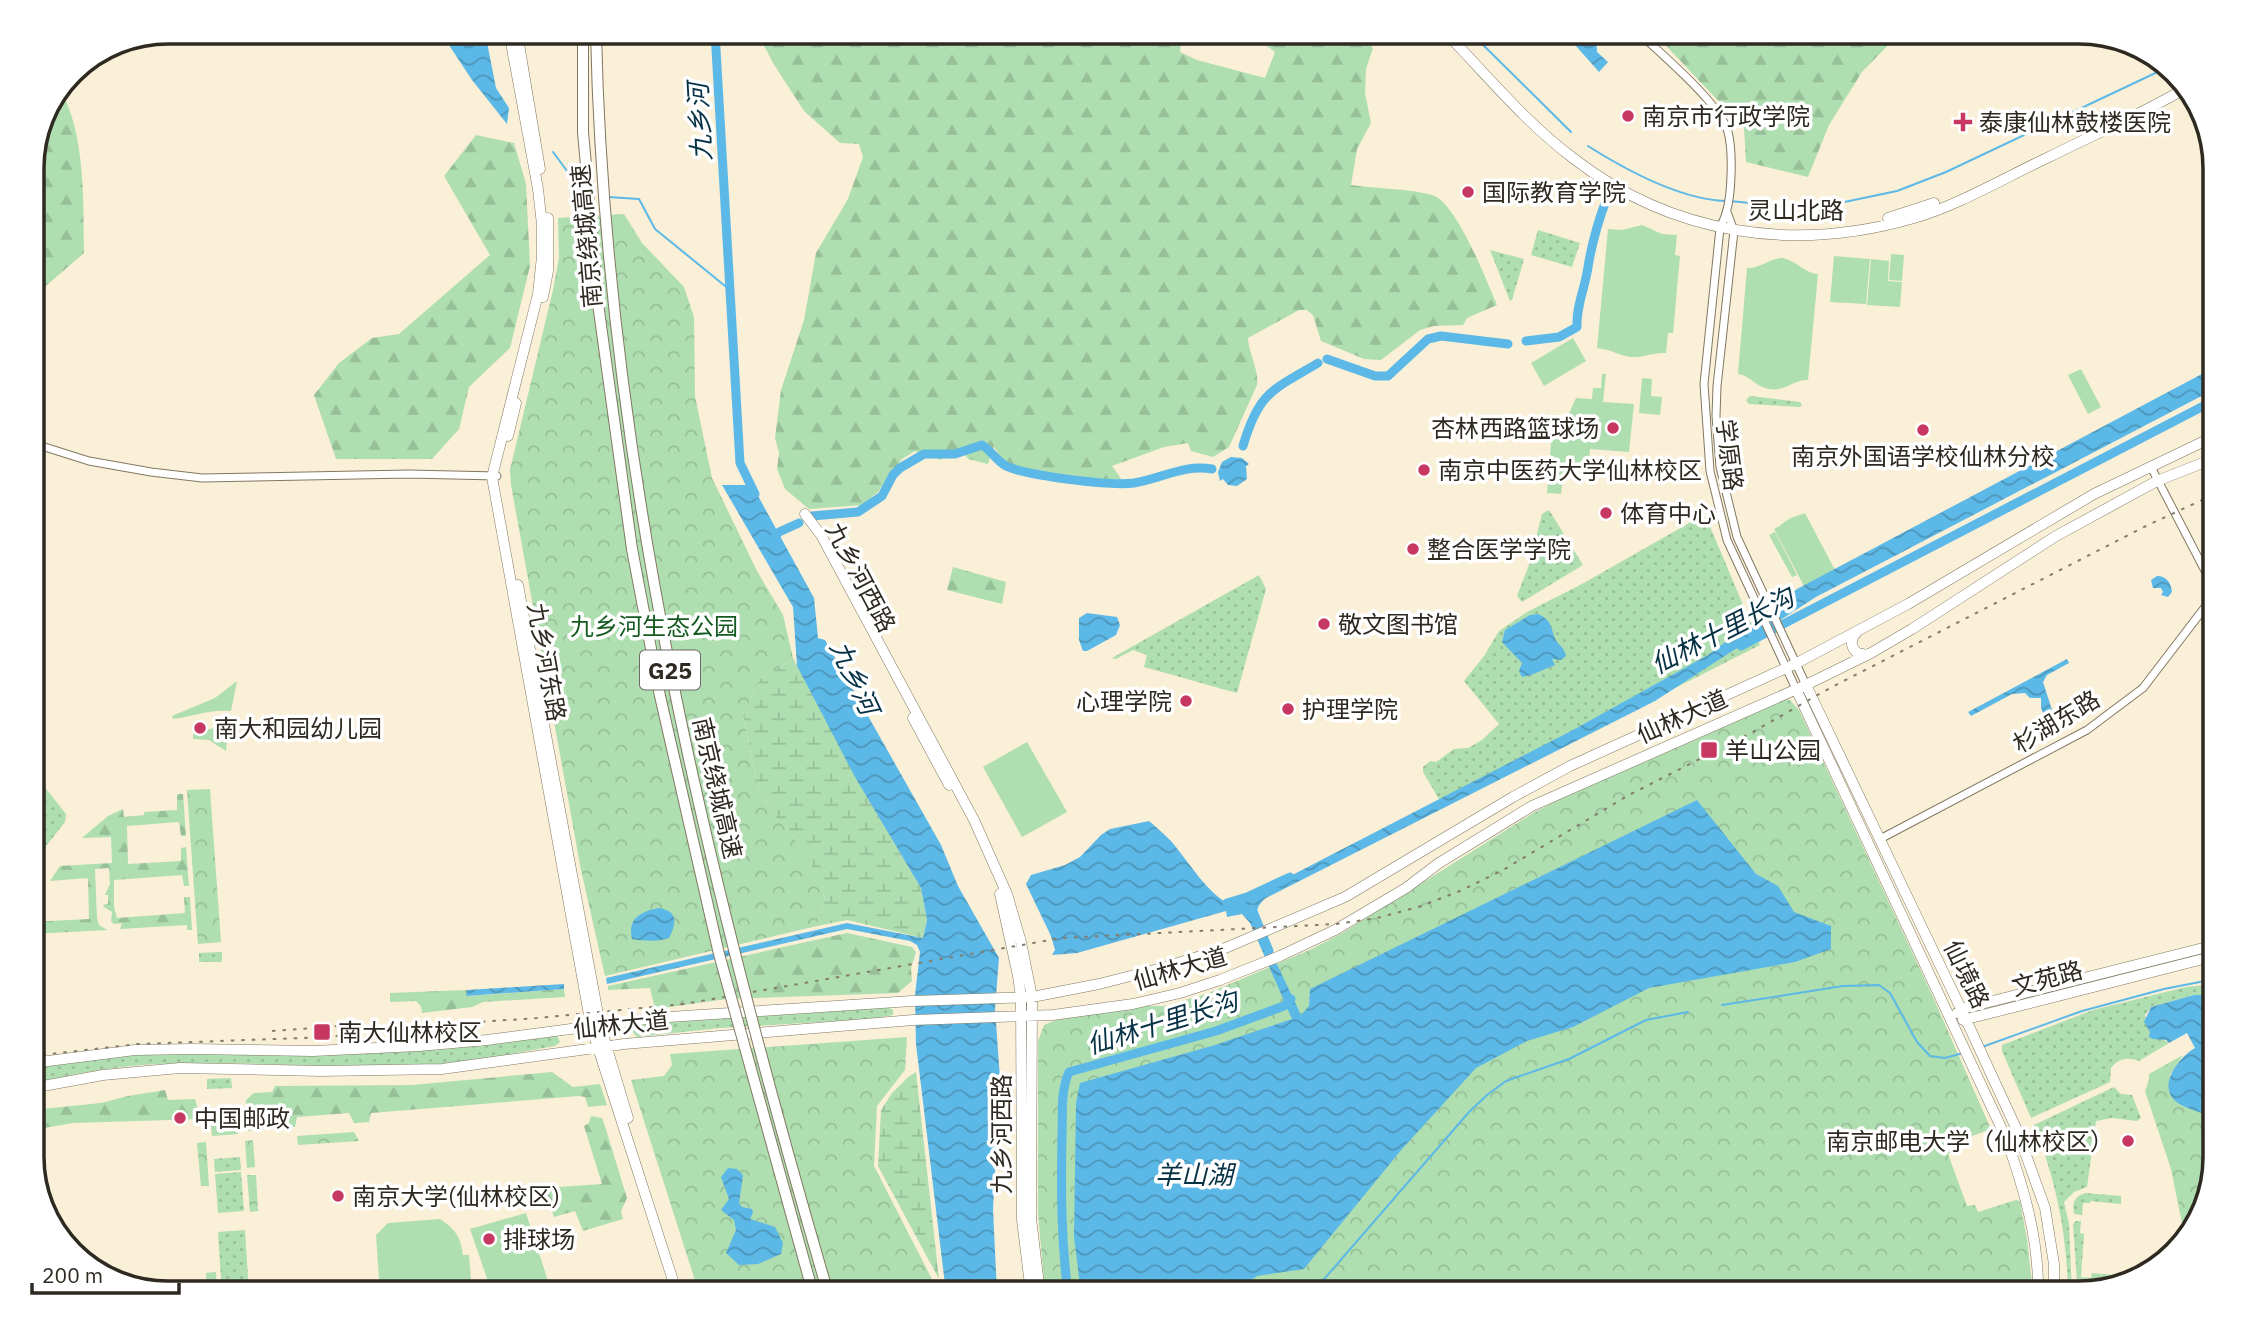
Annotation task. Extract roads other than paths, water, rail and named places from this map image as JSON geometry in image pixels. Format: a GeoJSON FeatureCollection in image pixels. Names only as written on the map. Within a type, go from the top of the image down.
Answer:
{"type":"FeatureCollection","features":[{"type":"Feature","properties":{"kind":"highway","name":"南京绕城高速"},"geometry":{"type":"LineString","coordinates":[[583,44],[583,132],[599,311],[632,549],[660,696],[719,954],[810,1281]]}},
{"type":"Feature","properties":{"kind":"highway","name":"南京绕城高速"},"geometry":{"type":"LineString","coordinates":[[596,44],[598,130],[614,308],[646,545],[674,692],[733,949],[825,1281]]}},
{"type":"Feature","properties":{"kind":"main road","name":"九乡河东路"},"geometry":{"type":"LineString","coordinates":[[511,44],[538,189],[542,256],[538,294],[495,477],[596,1026],[676,1281]]}},
{"type":"Feature","properties":{"kind":"main road","name":"九乡河东路"},"geometry":{"type":"LineString","coordinates":[[495,477],[548,271],[550,238],[519,44]]}},
{"type":"Feature","properties":{"kind":"main road","name":"灵山北路"},"geometry":{"type":"LineString","coordinates":[[1457,44],[1528,118],[1580,163],[1643,201],[1678,215],[1770,235],[1820,235],[1863,230],[1918,217],[2023,169],[2178,92]]}},
{"type":"Feature","properties":{"kind":"main road","name":"灵山北路"},"geometry":{"type":"LineString","coordinates":[[1464,44],[1525,107],[1586,161],[1646,196],[1727,227],[1817,229],[1883,220],[1924,207],[2004,171],[2174,88]]}},
{"type":"Feature","properties":{"kind":"main road","name":"仙林大道"},"geometry":{"type":"LineString","coordinates":[[44,1061],[135,1050],[313,1051],[406,1047],[487,1040],[654,1018],[912,1001],[1021,998],[1099,984],[1162,968],[1254,937],[1345,897],[1570,766],[1795,664],[1908,604],[2094,494],[2203,442]]}},
{"type":"Feature","properties":{"kind":"main road","name":"仙林大道"},"geometry":{"type":"LineString","coordinates":[[44,1086],[140,1070],[180,1068],[387,1072],[442,1069],[601,1047],[914,1020],[1033,1017],[1093,1011],[1180,993],[1220,981],[1335,930],[1532,806],[1801,687],[1871,653],[2056,536],[2157,481],[2203,463]]}},
{"type":"Feature","properties":{"kind":"main road"},"geometry":{"type":"LineString","coordinates":[[2094,494],[2103,498],[2107,507]]}},
{"type":"Feature","properties":{"kind":"main road","name":"九乡河西路"},"geometry":{"type":"LineString","coordinates":[[1030,1281],[1022,1220],[1021,998],[1001,894],[969,822],[849,602],[805,514],[821,535],[974,820],[1007,894],[1021,942],[1032,997],[1031,1218],[1039,1281]]}},
{"type":"Feature","properties":{"kind":"main road"},"geometry":{"type":"LineString","coordinates":[[1857,632],[1852,641],[1853,649],[1860,654],[1871,653]]}},
{"type":"Feature","properties":{"kind":"main road","name":"仙境路"},"geometry":{"type":"LineString","coordinates":[[1801,687],[1880,839],[2017,1130],[2045,1208],[2054,1281]]}},
{"type":"Feature","properties":{"kind":"main road","name":"仙境路"},"geometry":{"type":"LineString","coordinates":[[1801,687],[2006,1138],[2026,1194],[2036,1249],[2037,1281]]}},
{"type":"Feature","properties":{"kind":"main road"},"geometry":{"type":"LineString","coordinates":[[1735,692],[1740,692],[1747,698],[1748,705],[1744,712]]}},
{"type":"Feature","properties":{"kind":"main road","name":"文苑路"},"geometry":{"type":"LineString","coordinates":[[1961,1009],[2203,948]]}},
{"type":"Feature","properties":{"kind":"main road","name":"文苑路"},"geometry":{"type":"LineString","coordinates":[[1952,1018],[1967,1021],[2203,959]]}},
{"type":"Feature","properties":{"kind":"main road"},"geometry":{"type":"LineString","coordinates":[[1952,1018],[1961,1009]]}},
{"type":"Feature","properties":{"kind":"street","name":"学原路"},"geometry":{"type":"LineString","coordinates":[[1650,44],[1706,99],[1728,130],[1732,152],[1716,416],[1720,467],[1737,537],[1784,637],[1801,687]]}},
{"type":"Feature","properties":{"kind":"street","name":"学原路"},"geometry":{"type":"LineString","coordinates":[[1727,227],[1704,384],[1710,471],[1727,540],[1785,669],[1801,687]]}},
{"type":"Feature","properties":{"kind":"street"},"geometry":{"type":"LineString","coordinates":[[44,447],[89,461],[202,478],[410,474],[495,477]]}},
{"type":"Feature","properties":{"kind":"street"},"geometry":{"type":"LineString","coordinates":[[2151,467],[2203,569]]}},
{"type":"Feature","properties":{"kind":"street","name":"杉湖东路"},"geometry":{"type":"LineString","coordinates":[[1880,839],[2087,730],[2143,688],[2203,608]]}},
{"type":"Feature","properties":{"kind":"water"},"geometry":{"type":"Polygon","coordinates":[[[448,44],[487,44],[496,88],[509,108],[507,124],[472,80],[448,44]]]}},
{"type":"Feature","properties":{"kind":"water"},"geometry":{"type":"Polygon","coordinates":[[[1573,44],[1597,44],[1597,52],[1608,62],[1599,72],[1573,44]]]}},
{"type":"Feature","properties":{"kind":"water","name":"羊山湖"},"geometry":{"type":"Polygon","coordinates":[[[2203,373],[2203,395],[1816,597],[1655,701],[1266,898],[1259,906],[1257,915],[1257,922],[1301,1015],[1309,1006],[1310,989],[1697,800],[1756,874],[1778,886],[1794,912],[1831,926],[1831,949],[1795,962],[1649,988],[1573,1027],[1527,1041],[1476,1068],[1402,1149],[1304,1269],[1257,1276],[1250,1281],[1080,1281],[1074,1237],[1076,1103],[1080,1083],[1215,1045],[1292,1019],[1250,923],[1242,914],[1227,917],[1226,911],[1077,953],[1052,955],[1055,950],[1051,936],[1026,884],[1031,875],[1065,865],[1080,857],[1110,829],[1149,821],[1170,840],[1217,896],[1234,905],[1573,730],[1708,655],[1797,589],[2203,373]]]}},
{"type":"Feature","properties":{"kind":"water"},"geometry":{"type":"Polygon","coordinates":[[[1231,457],[1242,458],[1249,464],[1246,466],[1247,479],[1237,486],[1228,485],[1223,479],[1220,481],[1218,472],[1222,462],[1231,457]]]}},
{"type":"Feature","properties":{"kind":"water"},"geometry":{"type":"Polygon","coordinates":[[[722,485],[752,485],[814,598],[818,638],[825,640],[941,845],[958,886],[999,958],[995,1009],[1000,1078],[993,1209],[996,1281],[945,1281],[916,1044],[915,995],[920,952],[917,945],[910,941],[847,929],[607,984],[606,978],[847,923],[923,938],[927,920],[921,888],[855,777],[797,666],[793,607],[722,485]]]}},
{"type":"Feature","properties":{"kind":"water"},"geometry":{"type":"Polygon","coordinates":[[[2157,576],[2163,577],[2169,583],[2172,592],[2168,597],[2161,595],[2161,588],[2153,588],[2151,580],[2157,576]]]}},
{"type":"Feature","properties":{"kind":"water"},"geometry":{"type":"Polygon","coordinates":[[[1087,613],[1117,617],[1120,625],[1116,635],[1083,651],[1079,640],[1079,618],[1087,613]]]}},
{"type":"Feature","properties":{"kind":"water"},"geometry":{"type":"Polygon","coordinates":[[[1538,614],[1549,623],[1566,656],[1561,660],[1552,659],[1555,665],[1522,677],[1519,671],[1522,663],[1502,642],[1505,630],[1530,615],[1538,614]]]}},
{"type":"Feature","properties":{"kind":"water"},"geometry":{"type":"Polygon","coordinates":[[[2067,659],[2069,663],[2047,675],[2043,682],[2052,710],[2049,719],[2045,718],[2041,708],[2041,698],[2030,698],[2025,693],[2012,694],[1971,716],[1968,712],[2067,659]]]}},
{"type":"Feature","properties":{"kind":"water"},"geometry":{"type":"Polygon","coordinates":[[[659,908],[670,912],[674,918],[669,938],[651,941],[632,939],[632,926],[637,917],[646,911],[659,908]]]}},
{"type":"Feature","properties":{"kind":"water"},"geometry":{"type":"Polygon","coordinates":[[[564,984],[564,989],[466,996],[467,990],[564,984]]]}},
{"type":"Feature","properties":{"kind":"water"},"geometry":{"type":"Polygon","coordinates":[[[2203,995],[2203,1114],[2178,1103],[2171,1096],[2169,1089],[2169,1081],[2177,1065],[2195,1048],[2187,1033],[2169,1043],[2149,1037],[2150,1032],[2144,1022],[2151,1007],[2203,995]]]}},
{"type":"Feature","properties":{"kind":"water"},"geometry":{"type":"Polygon","coordinates":[[[728,1168],[737,1169],[743,1175],[739,1204],[752,1209],[750,1219],[775,1227],[783,1243],[781,1254],[758,1264],[739,1265],[726,1253],[736,1230],[734,1220],[721,1210],[729,1199],[721,1177],[728,1168]]]}},
{"type":"Feature","properties":{"kind":"waterway","name":"九乡河"},"geometry":{"type":"LineString","coordinates":[[716,44],[740,463],[755,494]]}},
{"type":"Feature","properties":{"kind":"waterway"},"geometry":{"type":"LineString","coordinates":[[1482,44],[1571,132]]}},
{"type":"Feature","properties":{"kind":"waterway"},"geometry":{"type":"LineString","coordinates":[[1730,201],[1790,207],[1830,205],[1897,191],[1946,172],[2158,72]]}},
{"type":"Feature","properties":{"kind":"waterway"},"geometry":{"type":"LineString","coordinates":[[1588,146],[1653,182],[1690,195],[1725,201]]}},
{"type":"Feature","properties":{"kind":"waterway"},"geometry":{"type":"LineString","coordinates":[[553,152],[570,175],[571,194],[585,195]]}},
{"type":"Feature","properties":{"kind":"waterway"},"geometry":{"type":"LineString","coordinates":[[608,197],[639,199],[655,229],[730,290]]}},
{"type":"Feature","properties":{"kind":"waterway"},"geometry":{"type":"LineString","coordinates":[[1526,341],[1559,337],[1577,327],[1579,304],[1593,241],[1607,198]]}},
{"type":"Feature","properties":{"kind":"waterway"},"geometry":{"type":"LineString","coordinates":[[1327,359],[1375,376],[1388,376],[1428,339],[1441,336],[1508,344]]}},
{"type":"Feature","properties":{"kind":"waterway"},"geometry":{"type":"LineString","coordinates":[[1243,446],[1255,414],[1270,394],[1318,363]]}},
{"type":"Feature","properties":{"kind":"waterway","name":"仙林十里长沟"},"geometry":{"type":"LineString","coordinates":[[1741,646],[2203,406]]}},
{"type":"Feature","properties":{"kind":"waterway"},"geometry":{"type":"LineString","coordinates":[[812,516],[858,512],[882,496],[893,475],[900,468],[924,454],[955,454],[982,445],[1003,464],[1017,470],[1088,482],[1134,483],[1182,470],[1212,469]]}},
{"type":"Feature","properties":{"kind":"waterway"},"geometry":{"type":"LineString","coordinates":[[771,541],[779,532],[799,523]]}},
{"type":"Feature","properties":{"kind":"waterway","name":"仙林十里长沟"},"geometry":{"type":"LineString","coordinates":[[1227,903],[1290,877]]}},
{"type":"Feature","properties":{"kind":"waterway","name":"仙林十里长沟"},"geometry":{"type":"LineString","coordinates":[[1252,909],[1269,951]]}},
{"type":"Feature","properties":{"kind":"waterway"},"geometry":{"type":"LineString","coordinates":[[1982,1047],[2082,1011],[2203,981]]}},
{"type":"Feature","properties":{"kind":"waterway"},"geometry":{"type":"LineString","coordinates":[[1722,1005],[1843,986],[1879,985],[1890,993],[1917,1042],[1930,1056],[1945,1058],[1963,1053]]}},
{"type":"Feature","properties":{"kind":"waterway","name":"仙林十里长沟"},"geometry":{"type":"LineString","coordinates":[[1067,1281],[1063,1234],[1062,1104],[1069,1072],[1216,1031],[1284,1006],[1291,999]]}},
{"type":"Feature","properties":{"kind":"waterway"},"geometry":{"type":"LineString","coordinates":[[1322,1281],[1469,1112],[1506,1081],[1569,1059],[1646,1020],[1688,1012]]}},
{"type":"Feature","properties":{"kind":"railway"},"geometry":{"type":"LineString","coordinates":[[44,1055],[138,1044],[330,1037],[406,1027],[684,1004],[1062,938],[1336,924],[1377,918],[1418,907],[1503,870],[1629,795],[1751,733],[1830,688],[2146,526],[2203,500]]}},
{"type":"Feature","properties":{"kind":"railway"},"geometry":{"type":"LineString","coordinates":[[272,1031],[366,1024]]}},
{"type":"Feature","properties":{"kind":"place","name":"南京市行政学院"},"geometry":{"type":"Point","coordinates":[1628,116]}},
{"type":"Feature","properties":{"kind":"place","name":"泰康仙林鼓楼医院"},"geometry":{"type":"Point","coordinates":[1963,122]}},
{"type":"Feature","properties":{"kind":"place","name":"国际教育学院"},"geometry":{"type":"Point","coordinates":[1468,192]}},
{"type":"Feature","properties":{"kind":"place","name":"杏林西路篮球场"},"geometry":{"type":"Point","coordinates":[1613,428]}},
{"type":"Feature","properties":{"kind":"place","name":"南京外国语学校仙林分校"},"geometry":{"type":"Point","coordinates":[1923,430]}},
{"type":"Feature","properties":{"kind":"place","name":"南京中医药大学仙林校区"},"geometry":{"type":"Point","coordinates":[1424,470]}},
{"type":"Feature","properties":{"kind":"place","name":"体育中心"},"geometry":{"type":"Point","coordinates":[1606,513]}},
{"type":"Feature","properties":{"kind":"place","name":"整合医学学院"},"geometry":{"type":"Point","coordinates":[1413,549]}},
{"type":"Feature","properties":{"kind":"place","name":"敬文图书馆"},"geometry":{"type":"Point","coordinates":[1324,624]}},
{"type":"Feature","properties":{"kind":"place","name":"心理学院"},"geometry":{"type":"Point","coordinates":[1186,701]}},
{"type":"Feature","properties":{"kind":"place","name":"护理学院"},"geometry":{"type":"Point","coordinates":[1288,709]}},
{"type":"Feature","properties":{"kind":"place","name":"南大和园幼儿园"},"geometry":{"type":"Point","coordinates":[200,728]}},
{"type":"Feature","properties":{"kind":"place","name":"羊山公园"},"geometry":{"type":"Point","coordinates":[1709,750]}},
{"type":"Feature","properties":{"kind":"place","name":"南大仙林校区"},"geometry":{"type":"Point","coordinates":[322,1032]}},
{"type":"Feature","properties":{"kind":"place","name":"中国邮政"},"geometry":{"type":"Point","coordinates":[180,1118]}},
{"type":"Feature","properties":{"kind":"place","name":"南京邮电大学（仙林校区）"},"geometry":{"type":"Point","coordinates":[2128,1141]}},
{"type":"Feature","properties":{"kind":"place","name":"南京大学(仙林校区)"},"geometry":{"type":"Point","coordinates":[338,1196]}},
{"type":"Feature","properties":{"kind":"place","name":"排球场"},"geometry":{"type":"Point","coordinates":[489,1239]}},
{"type":"Feature","properties":{"kind":"park label","name":"九乡河生态公园"},"geometry":{"type":"Point","coordinates":[654,626]}}]}
